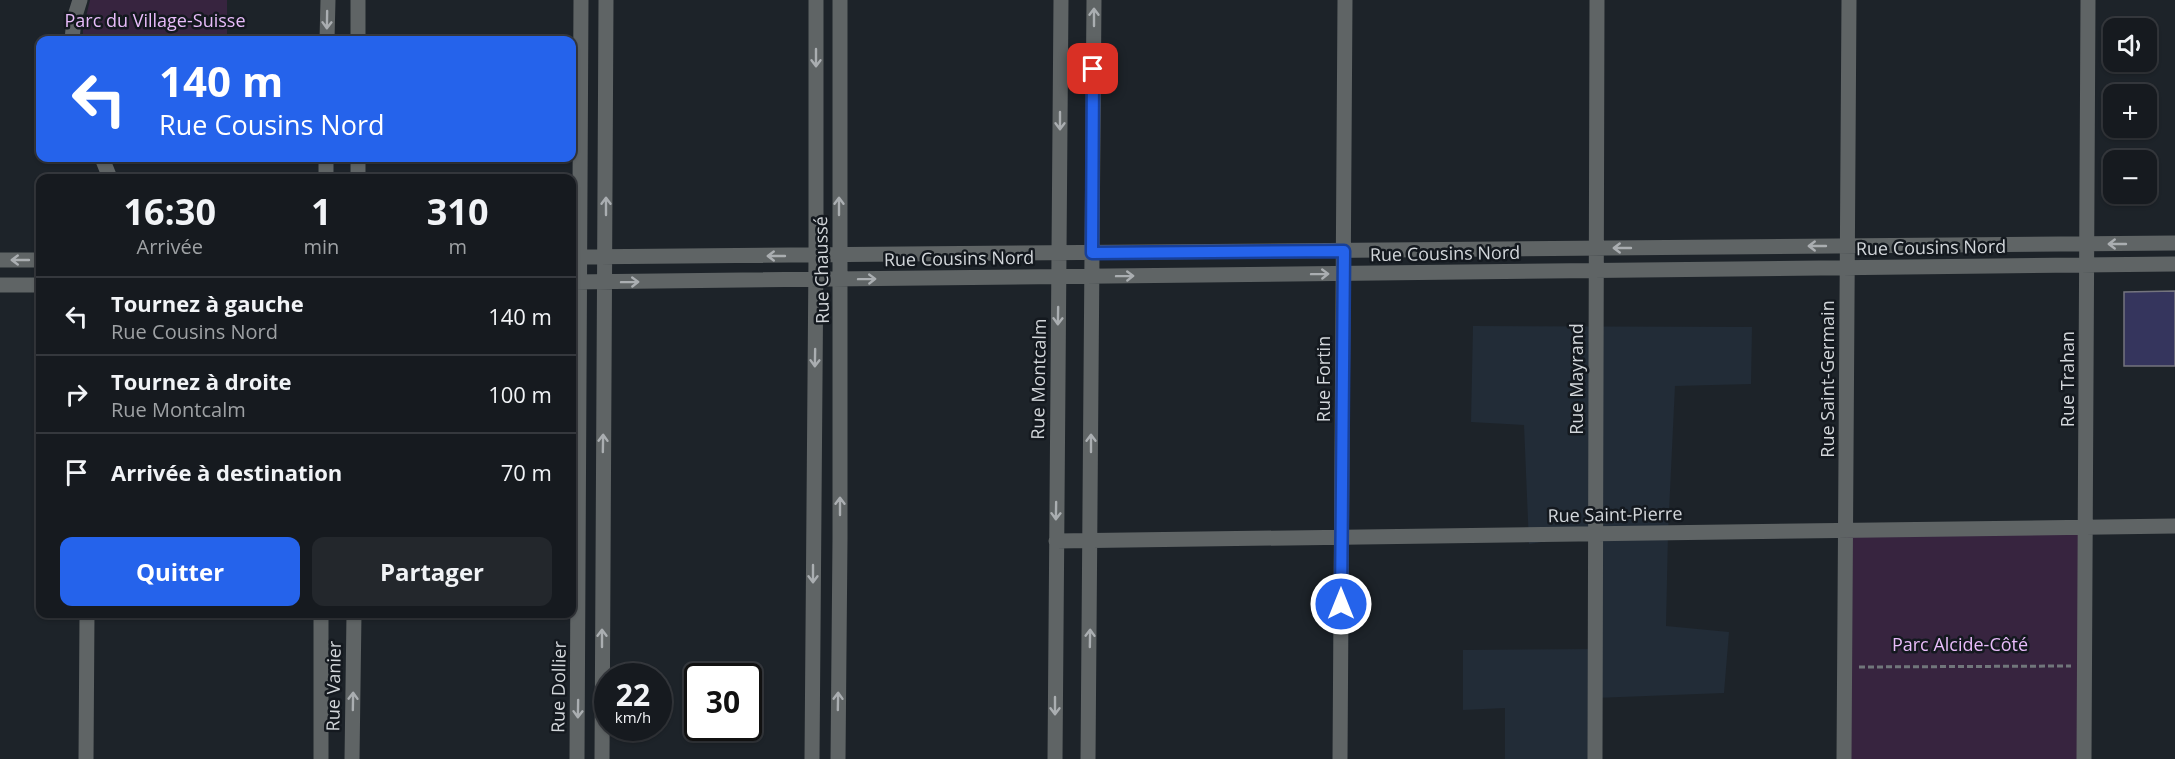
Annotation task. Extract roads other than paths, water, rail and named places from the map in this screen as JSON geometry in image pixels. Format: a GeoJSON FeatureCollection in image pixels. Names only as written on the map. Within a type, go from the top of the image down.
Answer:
{"type":"FeatureCollection","features":[{"type":"Feature","properties":{"kind":"street"},"geometry":{"type":"LineString","coordinates":[[72,36],[74,19],[80,0]]}},
{"type":"Feature","properties":{"kind":"street"},"geometry":{"type":"LineString","coordinates":[[327,36],[328,0]]}},
{"type":"Feature","properties":{"kind":"street"},"geometry":{"type":"LineString","coordinates":[[358,0],[358,36]]}},
{"type":"Feature","properties":{"kind":"street","name":"Rue Dollier"},"geometry":{"type":"LineString","coordinates":[[577,759],[579,544],[576,257],[581,0]]}},
{"type":"Feature","properties":{"kind":"street"},"geometry":{"type":"LineString","coordinates":[[602,759],[606,0]]}},
{"type":"Feature","properties":{"kind":"street","name":"Rue Chaussé"},"geometry":{"type":"LineString","coordinates":[[812,759],[816,0]]}},
{"type":"Feature","properties":{"kind":"street","name":"Rue Chaussé"},"geometry":{"type":"LineString","coordinates":[[838,759],[840,0]]}},
{"type":"Feature","properties":{"kind":"street","name":"Rue Montcalm"},"geometry":{"type":"LineString","coordinates":[[1055,759],[1061,0]]}},
{"type":"Feature","properties":{"kind":"street"},"geometry":{"type":"LineString","coordinates":[[1088,759],[1094,0]]}},
{"type":"Feature","properties":{"kind":"street","name":"Rue Fortin"},"geometry":{"type":"LineString","coordinates":[[1340,759],[1345,0]]}},
{"type":"Feature","properties":{"kind":"street","name":"Rue Mayrand"},"geometry":{"type":"LineString","coordinates":[[1594,759],[1597,0]]}},
{"type":"Feature","properties":{"kind":"street","name":"Rue Saint-Germain"},"geometry":{"type":"LineString","coordinates":[[1845,759],[1849,0]]}},
{"type":"Feature","properties":{"kind":"street","name":"Rue Trahan"},"geometry":{"type":"LineString","coordinates":[[2084,759],[2088,0]]}},
{"type":"Feature","properties":{"kind":"street","name":"Rue Cousins Nord"},"geometry":{"type":"LineString","coordinates":[[576,257],[2175,243]]}},
{"type":"Feature","properties":{"kind":"street"},"geometry":{"type":"LineString","coordinates":[[0,260],[36,260]]}},
{"type":"Feature","properties":{"kind":"street","name":"Rue Cousins Nord"},"geometry":{"type":"LineString","coordinates":[[576,282],[2175,264]]}},
{"type":"Feature","properties":{"kind":"street"},"geometry":{"type":"LineString","coordinates":[[0,285],[36,285]]}},
{"type":"Feature","properties":{"kind":"street","name":"Rue Saint-Pierre"},"geometry":{"type":"LineString","coordinates":[[1056,541],[2175,526]]}},
{"type":"Feature","properties":{"kind":"street"},"geometry":{"type":"LineString","coordinates":[[813,539],[840,539]]}},
{"type":"Feature","properties":{"kind":"street"},"geometry":{"type":"LineString","coordinates":[[579,544],[602,544]]}},
{"type":"Feature","properties":{"kind":"street"},"geometry":{"type":"LineString","coordinates":[[86,759],[87,618]]}},
{"type":"Feature","properties":{"kind":"street","name":"Rue Vanier"},"geometry":{"type":"LineString","coordinates":[[321,618],[321,759]]}},
{"type":"Feature","properties":{"kind":"street","name":"Rue Vanier"},"geometry":{"type":"LineString","coordinates":[[352,759],[354,618]]}},
{"type":"Feature","properties":{"kind":"park label","name":"Parc du Village-Suisse"},"geometry":{"type":"Point","coordinates":[155,20]}},
{"type":"Feature","properties":{"kind":"park label","name":"Parc Alcide-Côté"},"geometry":{"type":"Point","coordinates":[1960,644]}}]}
